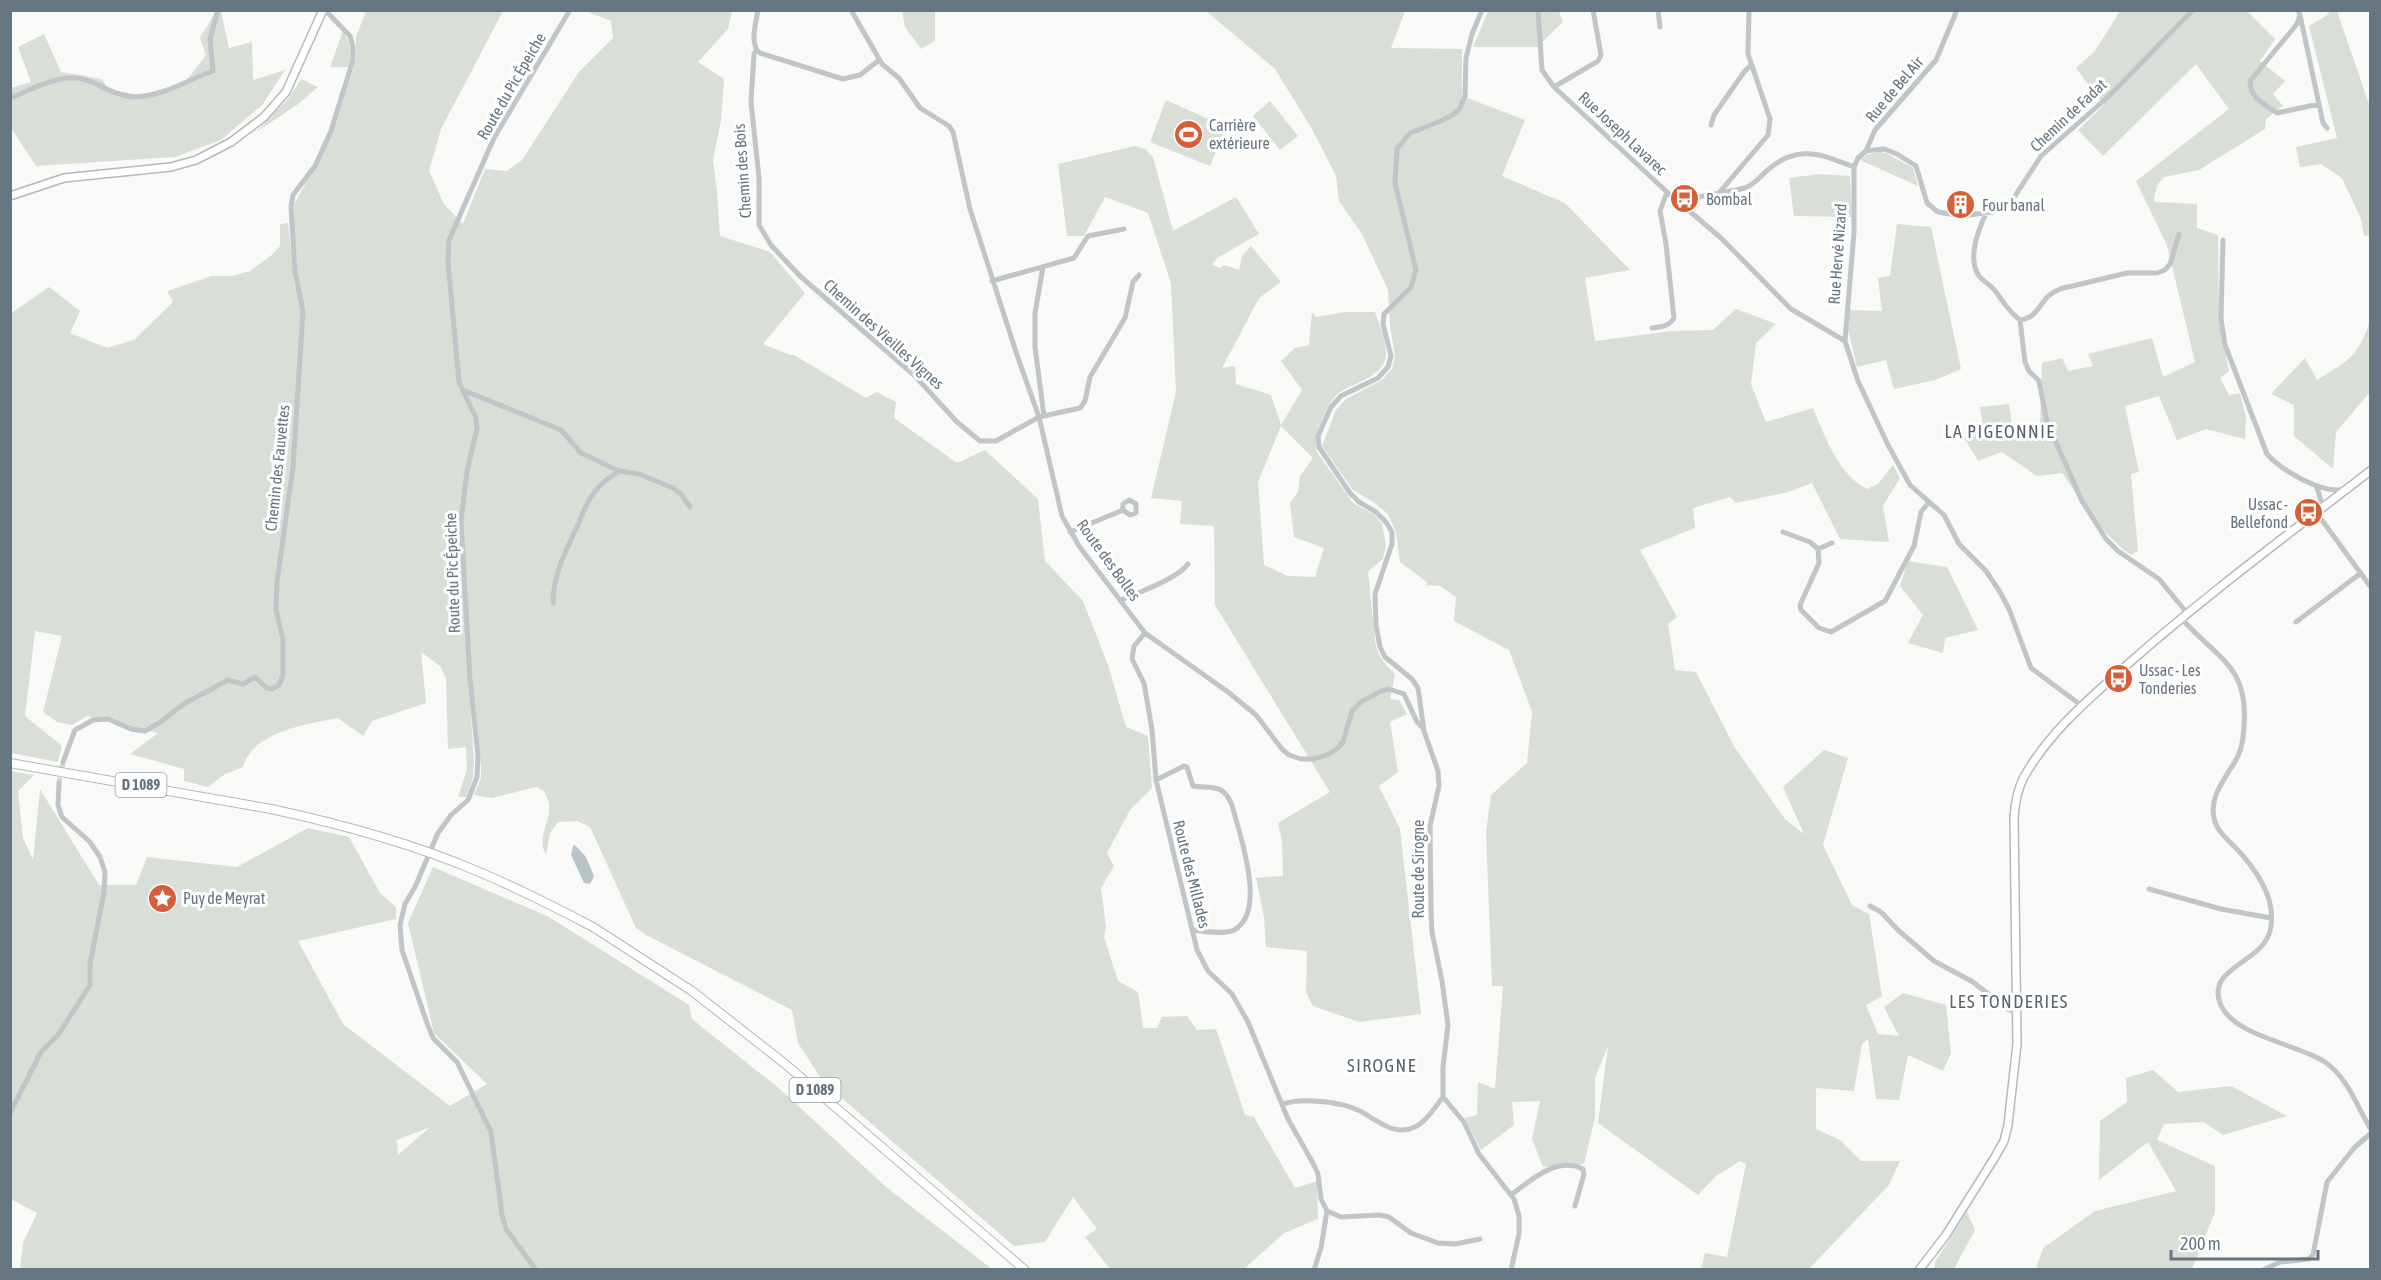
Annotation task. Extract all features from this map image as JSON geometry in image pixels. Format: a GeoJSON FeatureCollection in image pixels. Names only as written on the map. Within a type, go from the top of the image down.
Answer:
{"type":"FeatureCollection","features":[{"type":"Feature","properties":{"kind":"highway","name":"D 1089"},"geometry":{"type":"LineString","coordinates":[[10,763],[271,808],[354,829],[414,847],[531,895],[593,927],[692,991],[793,1071],[1025,1269]]}},
{"type":"Feature","properties":{"kind":"main road"},"geometry":{"type":"LineString","coordinates":[[10,196],[64,178],[171,166],[196,160],[231,142],[264,117],[286,92],[324,10]]}},
{"type":"Feature","properties":{"kind":"main road"},"geometry":{"type":"LineString","coordinates":[[1919,1269],[1963,1209],[2004,1141],[2008,1125],[2017,1063],[2013,840],[2016,798],[2023,779],[2063,724],[2082,706],[2184,616],[2370,471]]}},
{"type":"Feature","properties":{"kind":"street"},"geometry":{"type":"LineString","coordinates":[[10,98],[70,76],[83,78],[117,94],[133,97],[164,92],[213,71],[210,39],[218,10]]}},
{"type":"Feature","properties":{"kind":"street","name":"Chemin des Fauvettes"},"geometry":{"type":"LineString","coordinates":[[63,762],[75,730],[93,720],[108,719],[131,729],[145,731],[161,722],[182,705],[228,680],[243,684],[255,677],[267,688],[272,689],[279,685],[283,675],[283,639],[276,610],[277,582],[293,467],[303,311],[295,272],[291,207],[293,195],[315,166],[331,131],[353,53],[350,36],[324,10]]}},
{"type":"Feature","properties":{"kind":"street","name":"Route du Pic Épeiche"},"geometry":{"type":"LineString","coordinates":[[536,1269],[506,1229],[502,1215],[491,1132],[457,1062],[434,1038],[427,1023],[402,951],[400,925],[405,904],[415,887],[438,833],[451,815],[468,800],[477,777],[478,756],[461,521],[467,471],[477,429],[476,418],[462,390],[448,262],[449,240],[494,138],[570,10]]}},
{"type":"Feature","properties":{"kind":"street","name":"Chemin des Bois"},"geometry":{"type":"LineString","coordinates":[[758,10],[751,102],[759,178],[759,225],[771,244],[800,276]]}},
{"type":"Feature","properties":{"kind":"street"},"geometry":{"type":"LineString","coordinates":[[756,50],[822,74],[843,79],[860,75],[879,60],[851,10]]}},
{"type":"Feature","properties":{"kind":"street","name":"Route de Sirogne"},"geometry":{"type":"LineString","coordinates":[[1443,1097],[1443,1067],[1448,1025],[1432,932],[1431,910],[1430,826],[1438,786],[1438,771],[1424,729],[1418,688],[1412,679],[1385,657],[1380,647],[1376,625],[1376,594],[1378,579],[1392,544],[1392,532],[1376,512],[1359,502],[1350,493],[1319,447],[1318,436],[1331,407],[1341,396],[1378,378],[1388,368],[1391,356],[1383,324],[1384,314],[1411,287],[1416,270],[1395,183],[1397,149],[1410,133],[1443,120],[1460,108],[1465,96],[1466,58],[1472,34],[1482,10]]}},
{"type":"Feature","properties":{"kind":"street","name":"Rue Joseph Lavarec"},"geometry":{"type":"LineString","coordinates":[[1538,10],[1542,70],[1554,87],[1681,205],[1733,249],[1791,309],[1845,341]]}},
{"type":"Feature","properties":{"kind":"street"},"geometry":{"type":"LineString","coordinates":[[1554,87],[1598,61],[1601,55],[1593,10]]}},
{"type":"Feature","properties":{"kind":"street"},"geometry":{"type":"LineString","coordinates":[[1658,10],[1660,27]]}},
{"type":"Feature","properties":{"kind":"street"},"geometry":{"type":"LineString","coordinates":[[1719,193],[1768,135],[1770,128],[1770,118],[1750,66],[1749,10]]}},
{"type":"Feature","properties":{"kind":"street","name":"Rue de Bel Air"},"geometry":{"type":"LineString","coordinates":[[1866,151],[1875,130],[1936,60],[1957,10]]}},
{"type":"Feature","properties":{"kind":"street","name":"Chemin de Fadat"},"geometry":{"type":"LineString","coordinates":[[1866,151],[1884,149],[1916,166],[1927,203],[1938,212],[1961,216],[1986,213],[2002,207],[2013,199],[2041,156],[2109,96],[2193,10]]}},
{"type":"Feature","properties":{"kind":"street"},"geometry":{"type":"LineString","coordinates":[[2299,13],[2297,24],[2250,81],[2250,89],[2253,96],[2277,113],[2319,104]]}},
{"type":"Feature","properties":{"kind":"street"},"geometry":{"type":"LineString","coordinates":[[2299,13],[2326,128]]}},
{"type":"Feature","properties":{"kind":"street","name":"Route des Bolles"},"geometry":{"type":"LineString","coordinates":[[879,60],[899,78],[920,108],[949,126],[953,132],[965,188],[992,281],[1042,416],[1062,516],[1070,532],[1146,633],[1228,692],[1256,716],[1289,755],[1300,759],[1314,759],[1338,748],[1343,742],[1352,711],[1361,702],[1389,689],[1404,694],[1417,722],[1424,729]]}},
{"type":"Feature","properties":{"kind":"street"},"geometry":{"type":"LineString","coordinates":[[1711,125],[1714,115],[1750,66]]}},
{"type":"Feature","properties":{"kind":"street"},"geometry":{"type":"LineString","coordinates":[[1681,205],[1719,193],[1741,189],[1757,182],[1770,168],[1786,157],[1800,154],[1828,156],[1854,168],[1858,158],[1866,151]]}},
{"type":"Feature","properties":{"kind":"street","name":"Rue Hervé Nizard"},"geometry":{"type":"LineString","coordinates":[[1845,341],[1854,232],[1854,168]]}},
{"type":"Feature","properties":{"kind":"street"},"geometry":{"type":"LineString","coordinates":[[1730,181],[1741,189]]}},
{"type":"Feature","properties":{"kind":"street"},"geometry":{"type":"LineString","coordinates":[[1652,328],[1664,327],[1674,318],[1660,211],[1667,192]]}},
{"type":"Feature","properties":{"kind":"street"},"geometry":{"type":"LineString","coordinates":[[1986,213],[1975,242],[1975,268],[1980,278],[1995,290],[2010,314],[2020,320],[2035,315],[2049,293],[2060,288],[2127,273],[2157,273],[2165,270],[2170,264],[2179,234]]}},
{"type":"Feature","properties":{"kind":"street"},"geometry":{"type":"LineString","coordinates":[[992,281],[1074,258],[1088,236],[1124,230]]}},
{"type":"Feature","properties":{"kind":"street"},"geometry":{"type":"LineString","coordinates":[[2223,240],[2222,319],[2225,345],[2230,363],[2267,454],[2274,462],[2316,487],[2334,491],[2348,488]]}},
{"type":"Feature","properties":{"kind":"street"},"geometry":{"type":"LineString","coordinates":[[1042,416],[1035,347],[1035,313],[1043,267]]}},
{"type":"Feature","properties":{"kind":"street","name":"Chemin des Vieilles Vignes"},"geometry":{"type":"LineString","coordinates":[[800,276],[915,376],[957,422],[980,441],[996,441],[1042,416],[1080,408],[1085,400],[1090,378],[1125,318],[1133,282],[1139,275]]}},
{"type":"Feature","properties":{"kind":"street"},"geometry":{"type":"LineString","coordinates":[[2020,320],[2025,362],[2029,371],[2039,381],[2047,422],[2082,501],[2106,538],[2118,551],[2159,579],[2184,616],[2227,662],[2244,695],[2242,746],[2239,756],[2219,788],[2214,802],[2214,818],[2218,829],[2258,875],[2266,893],[2271,918],[2270,932],[2262,946],[2250,958],[2224,975],[2218,984],[2217,995],[2221,1006],[2230,1017],[2252,1032],[2311,1054],[2326,1063],[2345,1082],[2370,1128]]}},
{"type":"Feature","properties":{"kind":"street"},"geometry":{"type":"LineString","coordinates":[[1845,341],[1858,381],[1910,485],[1944,516],[1959,544],[1986,571],[2000,592],[2009,609],[2031,668],[2082,706]]}},
{"type":"Feature","properties":{"kind":"street"},"geometry":{"type":"LineString","coordinates":[[462,390],[561,430],[581,453],[619,471],[639,474],[673,488],[681,494],[690,507]]}},
{"type":"Feature","properties":{"kind":"street"},"geometry":{"type":"LineString","coordinates":[[553,603],[553,586],[565,549],[576,530],[583,509],[602,483],[619,471]]}},
{"type":"Feature","properties":{"kind":"street"},"geometry":{"type":"LineString","coordinates":[[2316,487],[2320,492],[2324,507]]}},
{"type":"Feature","properties":{"kind":"street"},"geometry":{"type":"LineString","coordinates":[[1784,532],[1810,542],[1818,549],[1819,563],[1801,609],[1819,628],[1831,632],[1885,601],[1914,546],[1921,512],[1929,502]]}},
{"type":"Feature","properties":{"kind":"street"},"geometry":{"type":"LineString","coordinates":[[1070,532],[1123,510]]}},
{"type":"Feature","properties":{"kind":"street"},"geometry":{"type":"LineString","coordinates":[[2316,512],[2370,586]]}},
{"type":"Feature","properties":{"kind":"street"},"geometry":{"type":"LineString","coordinates":[[1818,549],[1832,543]]}},
{"type":"Feature","properties":{"kind":"street"},"geometry":{"type":"LineString","coordinates":[[1121,600],[1159,583],[1185,569],[1188,564]]}},
{"type":"Feature","properties":{"kind":"street"},"geometry":{"type":"LineString","coordinates":[[2296,621],[2361,573]]}},
{"type":"Feature","properties":{"kind":"street","name":"Route des Millades"},"geometry":{"type":"LineString","coordinates":[[1146,633],[1134,646],[1132,659],[1144,683],[1156,780],[1197,950],[1202,962],[1232,994],[1248,1022],[1288,1119],[1318,1174],[1321,1199],[1326,1210]]}},
{"type":"Feature","properties":{"kind":"street"},"geometry":{"type":"LineString","coordinates":[[1156,780],[1184,766],[1193,786],[1221,789],[1228,795],[1249,872],[1251,889],[1247,912],[1234,930],[1192,930]]}},
{"type":"Feature","properties":{"kind":"street"},"geometry":{"type":"LineString","coordinates":[[10,1113],[40,1052],[58,1035],[90,985],[90,964],[104,892],[105,872],[100,857],[90,842],[62,817],[58,805],[59,783]]}},
{"type":"Feature","properties":{"kind":"street"},"geometry":{"type":"LineString","coordinates":[[2149,889],[2221,909],[2271,918]]}},
{"type":"Feature","properties":{"kind":"street"},"geometry":{"type":"LineString","coordinates":[[1870,906],[1881,912],[1934,961],[1973,982],[2009,1010],[2017,1011]]}},
{"type":"Feature","properties":{"kind":"street"},"geometry":{"type":"LineString","coordinates":[[1283,1104],[1288,1102],[1340,1104],[1359,1111],[1392,1129],[1402,1130],[1414,1127],[1423,1121],[1443,1097],[1464,1122],[1479,1154],[1511,1195],[1519,1216],[1519,1234],[1511,1269]]}},
{"type":"Feature","properties":{"kind":"street"},"geometry":{"type":"LineString","coordinates":[[2263,1269],[2280,1262],[2309,1259],[2313,1255],[2327,1182],[2354,1148],[2370,1134]]}},
{"type":"Feature","properties":{"kind":"street"},"geometry":{"type":"LineString","coordinates":[[1511,1195],[1546,1169],[1577,1166],[1583,1169],[1584,1174],[1575,1206]]}},
{"type":"Feature","properties":{"kind":"street"},"geometry":{"type":"LineString","coordinates":[[1314,1269],[1321,1248],[1326,1210],[1341,1217],[1378,1215],[1389,1217],[1411,1233],[1438,1243],[1455,1244],[1480,1239]]}},
{"type":"Feature","properties":{"kind":"street"},"geometry":{"type":"LineString","coordinates":[[1926,1261],[1929,1269]]}},
{"type":"Feature","properties":{"kind":"shaded area"},"geometry":{"type":"Polygon","coordinates":[[[216,11],[221,11],[229,48],[252,42],[253,80],[285,70],[263,104],[221,140],[175,157],[36,166],[11,128],[11,88],[31,82],[18,47],[44,34],[61,72],[102,79],[108,89],[138,95],[183,85],[206,55],[200,38],[216,11]]]}},
{"type":"Feature","properties":{"kind":"shaded area"},"geometry":{"type":"Polygon","coordinates":[[[366,11],[503,11],[441,129],[429,171],[444,204],[463,224],[485,169],[507,171],[522,160],[579,72],[613,38],[611,21],[585,11],[732,11],[728,29],[698,62],[724,79],[721,120],[713,160],[720,236],[770,252],[805,293],[763,344],[794,355],[866,398],[877,392],[896,402],[894,418],[957,463],[985,450],[1038,499],[1045,561],[1083,601],[1108,665],[1126,727],[1148,736],[1152,788],[1130,810],[1107,853],[1114,866],[1101,888],[1106,927],[1104,937],[1118,981],[1138,992],[1143,1028],[1157,1028],[1162,1017],[1187,1016],[1197,1030],[1216,1029],[1245,1115],[1254,1117],[1295,1188],[1317,1181],[1318,1219],[1284,1233],[1244,1269],[1110,1269],[1085,1237],[1097,1229],[1073,1197],[1045,1242],[1014,1246],[824,1083],[798,1043],[792,1010],[636,928],[590,827],[577,821],[558,822],[550,833],[546,855],[543,849],[543,836],[549,805],[544,791],[536,787],[492,798],[474,795],[481,778],[481,763],[465,630],[474,761],[473,778],[466,797],[458,797],[467,769],[466,747],[448,749],[446,678],[440,666],[421,652],[426,703],[372,721],[363,736],[338,718],[282,732],[257,745],[248,755],[243,767],[225,774],[208,787],[184,781],[184,769],[130,754],[158,733],[87,716],[72,725],[57,722],[43,712],[62,636],[35,631],[25,716],[62,746],[58,762],[11,753],[10,314],[49,287],[80,311],[70,333],[107,348],[134,340],[173,302],[167,291],[212,276],[232,276],[250,271],[280,246],[280,224],[288,223],[295,290],[294,204],[320,158],[337,121],[356,59],[356,37],[366,11]]]}},
{"type":"Feature","properties":{"kind":"shaded area"},"geometry":{"type":"Polygon","coordinates":[[[902,11],[935,11],[935,41],[921,49],[905,27],[902,11]]]}},
{"type":"Feature","properties":{"kind":"shaded area"},"geometry":{"type":"Polygon","coordinates":[[[1206,11],[1405,11],[1391,48],[1462,49],[1462,96],[1525,120],[1502,176],[1565,203],[1630,270],[1585,278],[1595,341],[1672,331],[1713,330],[1736,309],[1776,324],[1756,343],[1751,384],[1766,422],[1813,408],[1834,454],[1848,474],[1857,482],[1867,489],[1878,484],[1893,465],[1900,478],[1883,506],[1889,542],[1840,539],[1812,483],[1788,492],[1736,503],[1730,497],[1693,508],[1695,528],[1640,550],[1677,617],[1668,624],[1675,670],[1696,672],[1735,748],[1785,819],[1804,834],[1783,787],[1824,750],[1848,758],[1823,845],[1852,905],[1869,914],[1882,996],[1866,1005],[1878,1034],[1899,1036],[1884,1007],[1903,993],[1946,1005],[1951,1053],[1943,1071],[1908,1055],[1899,1100],[1876,1099],[1868,1039],[1862,1044],[1854,1091],[1816,1088],[1816,1129],[1840,1140],[1861,1161],[1900,1161],[1889,1185],[1809,1269],[1701,1269],[1705,1253],[1727,1257],[1746,1164],[1740,1161],[1716,1176],[1698,1195],[1598,1123],[1608,1046],[1595,1078],[1595,1117],[1584,1164],[1543,1167],[1532,1139],[1540,1101],[1512,1102],[1514,1125],[1481,1150],[1465,1118],[1477,1115],[1478,1082],[1495,1089],[1503,986],[1492,986],[1486,832],[1491,795],[1527,763],[1532,712],[1509,650],[1454,621],[1456,597],[1440,586],[1426,585],[1427,582],[1400,562],[1396,532],[1388,514],[1353,490],[1322,446],[1336,410],[1346,399],[1382,380],[1392,369],[1395,356],[1390,326],[1388,290],[1362,234],[1339,201],[1336,176],[1312,129],[1275,69],[1206,11]]]}},
{"type":"Feature","properties":{"kind":"shaded area"},"geometry":{"type":"Polygon","coordinates":[[[1488,11],[1559,11],[1563,22],[1537,47],[1473,47],[1488,11]]]}},
{"type":"Feature","properties":{"kind":"shaded area"},"geometry":{"type":"Polygon","coordinates":[[[2120,11],[2247,11],[2275,39],[2260,61],[2285,81],[2273,94],[2283,106],[2266,119],[2265,129],[2199,170],[2164,177],[2158,184],[2154,197],[2155,202],[2197,204],[2197,228],[2218,235],[2219,323],[2229,371],[2220,378],[2229,395],[2240,393],[2246,418],[2245,439],[2206,429],[2177,440],[2159,396],[2125,406],[2139,472],[2131,474],[2138,551],[2131,555],[2102,528],[2062,473],[2037,476],[2002,452],[1978,461],[1964,437],[1984,434],[1980,407],[2009,404],[2013,430],[2040,428],[2042,363],[2062,358],[2068,371],[2093,366],[2088,354],[2152,338],[2163,377],[2195,362],[2167,245],[2136,181],[2229,109],[2196,64],[2103,156],[2078,130],[2104,105],[2076,68],[2095,51],[2120,11]]]}},
{"type":"Feature","properties":{"kind":"shaded area"},"geometry":{"type":"Polygon","coordinates":[[[2328,11],[2337,11],[2370,107],[2370,235],[2364,236],[2361,219],[2342,178],[2321,164],[2300,167],[2296,147],[2337,138],[2309,26],[2329,14],[2328,11]]]}},
{"type":"Feature","properties":{"kind":"shaded area"},"geometry":{"type":"Polygon","coordinates":[[[343,31],[350,48],[349,67],[330,67],[343,31]]]}},
{"type":"Feature","properties":{"kind":"shaded area"},"geometry":{"type":"Polygon","coordinates":[[[301,79],[318,87],[297,105],[256,132],[289,98],[301,79]]]}},
{"type":"Feature","properties":{"kind":"shaded area","name":"Carrière extérieure"},"geometry":{"type":"Polygon","coordinates":[[[1166,100],[1226,127],[1210,166],[1150,142],[1166,100]]]}},
{"type":"Feature","properties":{"kind":"shaded area","name":"Carrière extérieure"},"geometry":{"type":"Polygon","coordinates":[[[1270,101],[1298,136],[1280,150],[1253,116],[1270,101]]]}},
{"type":"Feature","properties":{"kind":"shaded area"},"geometry":{"type":"Polygon","coordinates":[[[1135,146],[1145,149],[1153,157],[1173,231],[1236,197],[1259,234],[1217,258],[1212,265],[1220,268],[1224,265],[1239,270],[1242,256],[1251,246],[1281,282],[1259,298],[1222,368],[1235,366],[1236,384],[1271,395],[1281,425],[1302,390],[1281,361],[1295,348],[1309,345],[1312,312],[1316,317],[1345,312],[1375,312],[1385,343],[1385,361],[1375,373],[1345,389],[1333,399],[1319,428],[1316,443],[1317,452],[1353,503],[1375,515],[1382,524],[1386,545],[1383,559],[1368,571],[1375,640],[1377,651],[1395,674],[1390,699],[1399,700],[1407,714],[1390,722],[1398,772],[1379,786],[1400,829],[1421,1014],[1359,1022],[1313,1006],[1306,992],[1307,951],[1266,947],[1264,917],[1256,878],[1283,876],[1282,841],[1278,823],[1330,792],[1215,605],[1214,526],[1180,524],[1182,501],[1151,498],[1176,392],[1171,283],[1148,213],[1105,197],[1084,236],[1067,236],[1058,164],[1135,146]],[[1281,426],[1258,482],[1264,565],[1288,576],[1315,577],[1324,548],[1294,537],[1290,503],[1298,492],[1300,476],[1313,458],[1281,426]]]}},
{"type":"Feature","properties":{"kind":"shaded area"},"geometry":{"type":"Polygon","coordinates":[[[1886,153],[1913,168],[1918,186],[1860,160],[1867,155],[1886,153]]]}},
{"type":"Feature","properties":{"kind":"shaded area"},"geometry":{"type":"Polygon","coordinates":[[[1819,174],[1850,176],[1852,217],[1794,216],[1789,178],[1819,174]]]}},
{"type":"Feature","properties":{"kind":"shaded area"},"geometry":{"type":"Polygon","coordinates":[[[1897,224],[1931,227],[1961,369],[1935,380],[1894,389],[1886,360],[1857,367],[1848,329],[1850,310],[1882,311],[1878,278],[1890,276],[1897,224]]]}},
{"type":"Feature","properties":{"kind":"shaded area"},"geometry":{"type":"Polygon","coordinates":[[[2370,321],[2370,392],[2336,432],[2333,469],[2294,436],[2294,405],[2271,394],[2305,358],[2317,380],[2351,357],[2361,343],[2370,321]]]}},
{"type":"Feature","properties":{"kind":"shaded area"},"geometry":{"type":"Polygon","coordinates":[[[1908,561],[1947,567],[1978,630],[1945,638],[1943,653],[1908,643],[1923,615],[1900,586],[1908,561]]]}},
{"type":"Feature","properties":{"kind":"shaded area"},"geometry":{"type":"Polygon","coordinates":[[[10,771],[34,775],[18,791],[23,838],[33,860],[40,789],[99,885],[136,885],[147,857],[237,867],[308,828],[349,837],[380,893],[396,907],[396,919],[298,941],[343,1024],[450,1106],[487,1084],[434,1033],[408,923],[433,867],[549,917],[689,1005],[692,1019],[781,1090],[886,1187],[992,1269],[20,1269],[23,1243],[37,1213],[11,1199],[10,771]],[[429,1128],[397,1140],[398,1155],[429,1128]]]}},
{"type":"Feature","properties":{"kind":"shaded area"},"geometry":{"type":"Polygon","coordinates":[[[575,845],[586,857],[594,876],[590,884],[584,883],[571,855],[575,845]]]}},
{"type":"Feature","properties":{"kind":"shaded area"},"geometry":{"type":"Polygon","coordinates":[[[2153,1070],[2178,1092],[2231,1086],[2287,1116],[2223,1135],[2204,1122],[2164,1124],[2157,1140],[2215,1166],[2215,1212],[2192,1269],[2036,1269],[2043,1248],[2095,1211],[2176,1191],[2148,1142],[2099,1180],[2100,1121],[2127,1102],[2126,1078],[2153,1070]]]}},
{"type":"Feature","properties":{"kind":"shaded area"},"geometry":{"type":"Polygon","coordinates":[[[1967,1212],[1975,1230],[1954,1269],[1934,1269],[1935,1262],[1967,1212]]]}},
{"type":"Feature","properties":{"kind":"tunnel"},"geometry":{"type":"LineString","coordinates":[[59,783],[63,762]]}},
{"type":"Feature","properties":{"kind":"place","name":"Carrière extérieure"},"geometry":{"type":"Point","coordinates":[1188,134]}},
{"type":"Feature","properties":{"kind":"place","name":"Bombal"},"geometry":{"type":"Point","coordinates":[1685,199]}},
{"type":"Feature","properties":{"kind":"place","name":"Four banal"},"geometry":{"type":"Point","coordinates":[1961,205]}},
{"type":"Feature","properties":{"kind":"place","name":"Ussac - Bellefond"},"geometry":{"type":"Point","coordinates":[2309,513]}},
{"type":"Feature","properties":{"kind":"place","name":"Ussac - Les Tonderies"},"geometry":{"type":"Point","coordinates":[2118,679]}},
{"type":"Feature","properties":{"kind":"place","name":"Puy de Meyrat"},"geometry":{"type":"Point","coordinates":[162,898]}},
{"type":"Feature","properties":{"kind":"district","name":"LA PIGEONNIE"},"geometry":{"type":"Point","coordinates":[2000,432]}},
{"type":"Feature","properties":{"kind":"district","name":"LES TONDERIES"},"geometry":{"type":"Point","coordinates":[2009,1002]}},
{"type":"Feature","properties":{"kind":"district","name":"SIROGNE"},"geometry":{"type":"Point","coordinates":[1382,1066]}}]}
